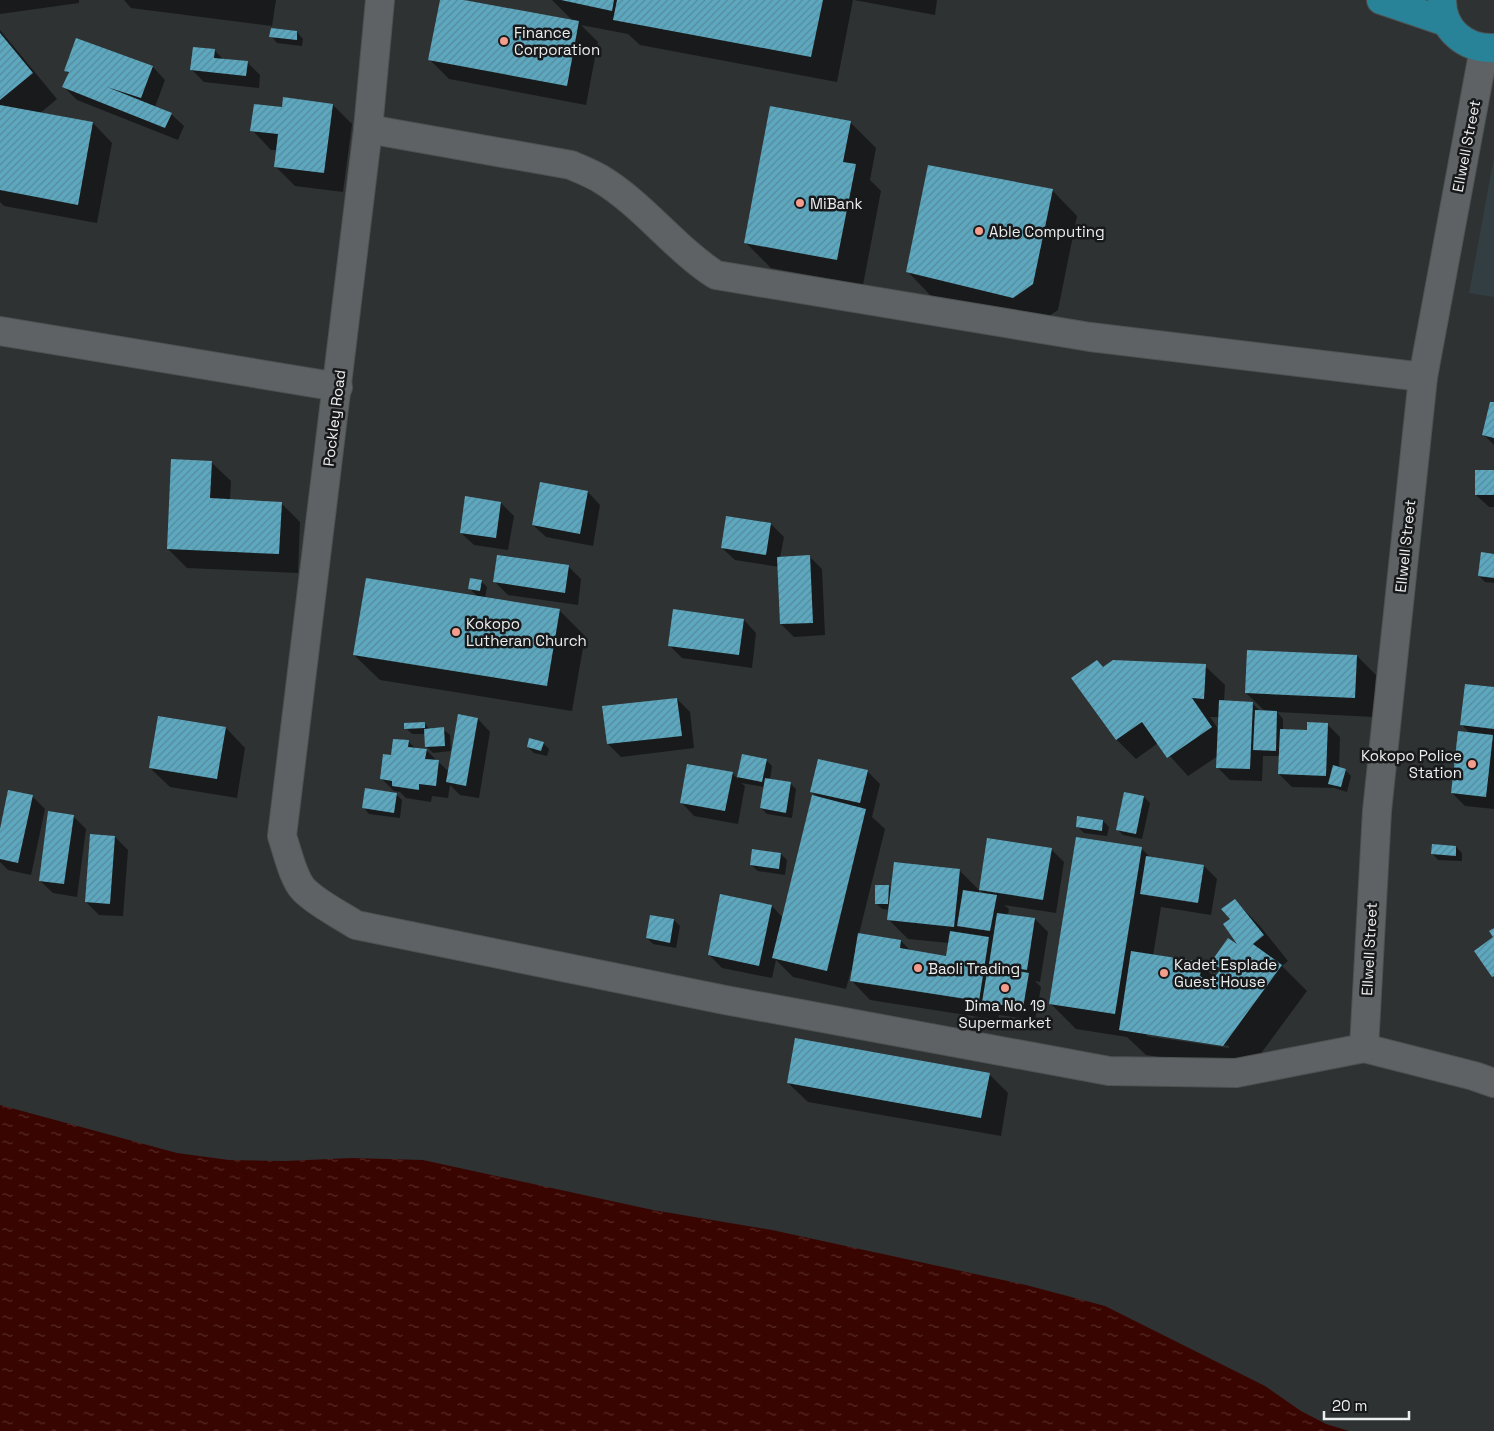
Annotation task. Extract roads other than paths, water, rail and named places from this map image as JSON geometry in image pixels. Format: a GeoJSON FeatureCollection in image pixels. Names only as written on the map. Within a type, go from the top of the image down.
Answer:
{"type":"FeatureCollection","features":[{"type":"Feature","properties":{"kind":"main road"},"geometry":{"type":"LineString","coordinates":[[1381,0],[1444,11],[1455,35],[1468,44],[1489,48]]}},
{"type":"Feature","properties":{"kind":"street","name":"Pockley Road"},"geometry":{"type":"LineString","coordinates":[[380,0],[368,129],[338,387],[282,836],[290,862],[302,889],[356,925],[715,998],[1109,1071],[1236,1073],[1364,1048]]}},
{"type":"Feature","properties":{"kind":"street","name":"Ellwell Street"},"geometry":{"type":"LineString","coordinates":[[1364,1048],[1377,811],[1423,377],[1489,48]]}},
{"type":"Feature","properties":{"kind":"street"},"geometry":{"type":"LineString","coordinates":[[368,129],[571,164],[600,178],[621,194],[700,265],[716,275],[1090,337],[1423,377]]}},
{"type":"Feature","properties":{"kind":"street"},"geometry":{"type":"LineString","coordinates":[[0,331],[338,387]]}},
{"type":"Feature","properties":{"kind":"street"},"geometry":{"type":"LineString","coordinates":[[1364,1048],[1474,1076],[1494,1083]]}},
{"type":"Feature","properties":{"kind":"water"},"geometry":{"type":"Polygon","coordinates":[[[0,1105],[177,1153],[229,1160],[285,1161],[352,1158],[423,1160],[653,1210],[772,1230],[1026,1285],[1105,1306],[1265,1386],[1301,1411],[1326,1424],[1349,1431],[0,1431],[0,1105]]]}},
{"type":"Feature","properties":{"kind":"place","name":"Finance Corporation"},"geometry":{"type":"Point","coordinates":[504,41]}},
{"type":"Feature","properties":{"kind":"place","name":"MiBank"},"geometry":{"type":"Point","coordinates":[800,203]}},
{"type":"Feature","properties":{"kind":"place","name":"Able Computing"},"geometry":{"type":"Point","coordinates":[979,231]}},
{"type":"Feature","properties":{"kind":"place","name":"Kokopo Lutheran Church"},"geometry":{"type":"Point","coordinates":[456,632]}},
{"type":"Feature","properties":{"kind":"place","name":"Kokopo Police Station"},"geometry":{"type":"Point","coordinates":[1472,764]}},
{"type":"Feature","properties":{"kind":"place","name":"Baoli Trading"},"geometry":{"type":"Point","coordinates":[918,968]}},
{"type":"Feature","properties":{"kind":"place","name":"Kadet Esplade Guest House"},"geometry":{"type":"Point","coordinates":[1164,973]}},
{"type":"Feature","properties":{"kind":"place","name":"Dima No. 19 Supermarket"},"geometry":{"type":"Point","coordinates":[1005,988]}}]}
